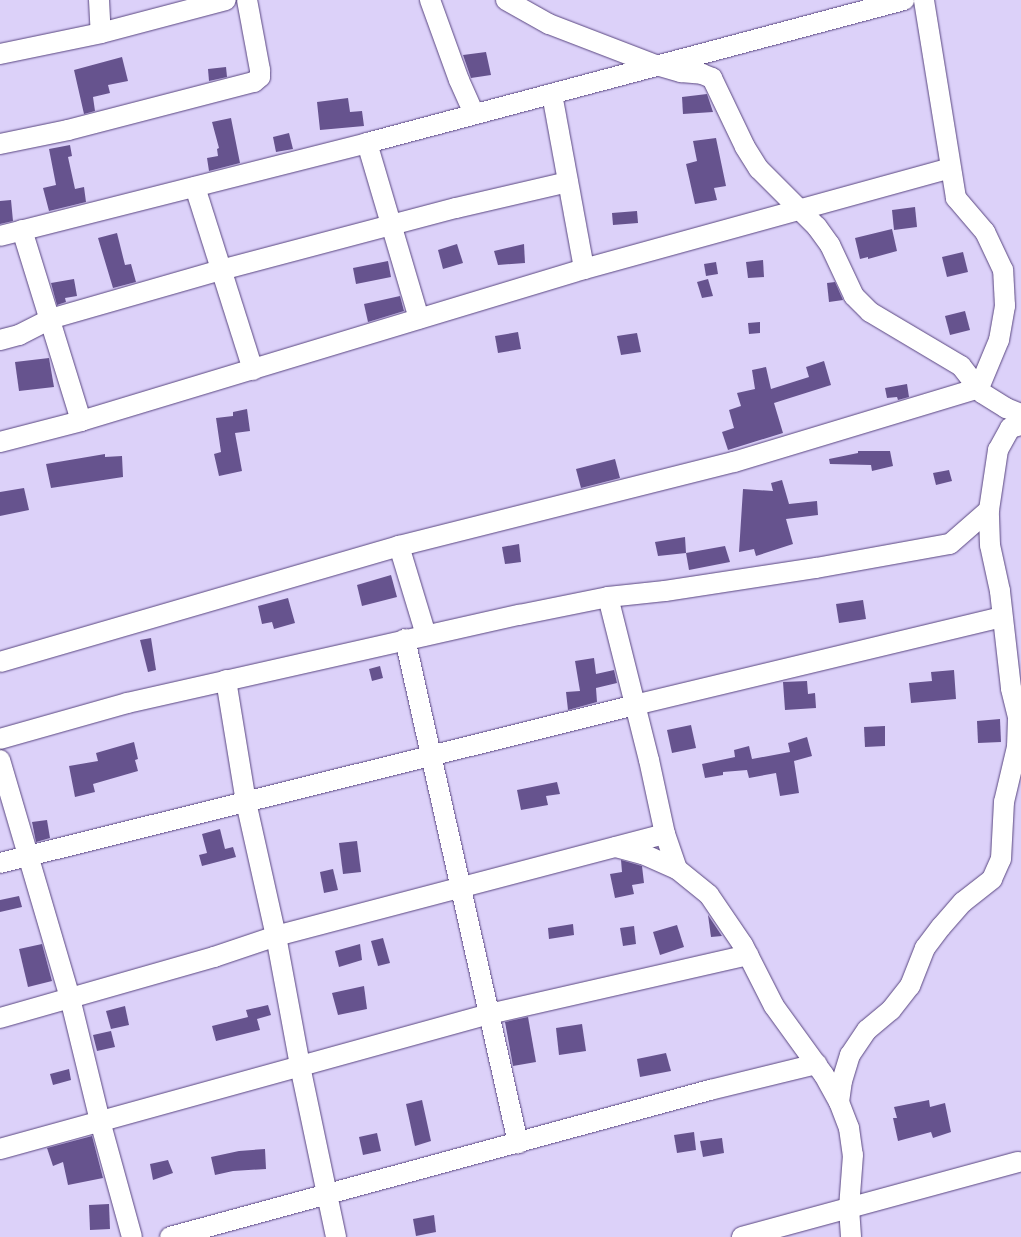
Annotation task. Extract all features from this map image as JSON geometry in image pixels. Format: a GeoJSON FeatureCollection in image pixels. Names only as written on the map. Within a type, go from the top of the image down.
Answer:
{"type":"FeatureCollection","features":[{"type":"Feature","properties":{"kind":"street"},"geometry":{"type":"LineString","coordinates":[[99,0],[101,33]]}},
{"type":"Feature","properties":{"kind":"street"},"geometry":{"type":"LineString","coordinates":[[0,54],[101,33],[226,0]]}},
{"type":"Feature","properties":{"kind":"street"},"geometry":{"type":"LineString","coordinates":[[0,144],[68,130],[254,82],[260,78],[260,70],[247,0]]}},
{"type":"Feature","properties":{"kind":"street"},"geometry":{"type":"LineString","coordinates":[[430,0],[459,80],[474,114]]}},
{"type":"Feature","properties":{"kind":"street"},"geometry":{"type":"LineString","coordinates":[[506,0],[550,24],[656,65],[680,72],[702,74],[712,78],[745,147],[759,169],[817,227],[830,245],[854,296],[870,312],[961,366],[979,388],[1006,408],[1021,414]]}},
{"type":"Feature","properties":{"kind":"street"},"geometry":{"type":"LineString","coordinates":[[0,236],[367,143],[904,0]]}},
{"type":"Feature","properties":{"kind":"street"},"geometry":{"type":"LineString","coordinates":[[924,0],[956,198],[985,232],[1003,270],[1005,306],[999,340],[979,388]]}},
{"type":"Feature","properties":{"kind":"street"},"geometry":{"type":"LineString","coordinates":[[552,94],[584,270]]}},
{"type":"Feature","properties":{"kind":"street"},"geometry":{"type":"LineString","coordinates":[[367,143],[390,226],[419,318]]}},
{"type":"Feature","properties":{"kind":"street"},"geometry":{"type":"LineString","coordinates":[[0,442],[81,421],[584,270],[950,168]]}},
{"type":"Feature","properties":{"kind":"street"},"geometry":{"type":"LineString","coordinates":[[0,340],[19,335],[50,319],[221,270],[568,182]]}},
{"type":"Feature","properties":{"kind":"street"},"geometry":{"type":"LineString","coordinates":[[195,186],[253,370]]}},
{"type":"Feature","properties":{"kind":"street"},"geometry":{"type":"LineString","coordinates":[[22,230],[81,421]]}},
{"type":"Feature","properties":{"kind":"street"},"geometry":{"type":"LineString","coordinates":[[0,662],[399,546],[734,462],[979,388]]}},
{"type":"Feature","properties":{"kind":"street"},"geometry":{"type":"LineString","coordinates":[[839,1102],[842,1081],[850,1054],[867,1030],[891,1010],[910,986],[925,948],[963,902],[992,879],[1001,859],[1004,802],[1017,747],[1018,717],[1011,688],[1000,591],[990,545],[989,510],[998,450],[1010,428],[1021,425]]}},
{"type":"Feature","properties":{"kind":"street"},"geometry":{"type":"LineString","coordinates":[[0,739],[127,703],[405,639],[608,597],[665,591],[816,568],[950,544],[989,510]]}},
{"type":"Feature","properties":{"kind":"street"},"geometry":{"type":"LineString","coordinates":[[399,546],[426,635]]}},
{"type":"Feature","properties":{"kind":"street"},"geometry":{"type":"LineString","coordinates":[[608,597],[664,834],[678,869]]}},
{"type":"Feature","properties":{"kind":"street"},"geometry":{"type":"LineString","coordinates":[[0,863],[635,705],[1002,617]]}},
{"type":"Feature","properties":{"kind":"street"},"geometry":{"type":"LineString","coordinates":[[405,639],[518,1143]]}},
{"type":"Feature","properties":{"kind":"street"},"geometry":{"type":"LineString","coordinates":[[226,680],[246,802],[276,936],[300,1066],[336,1237]]}},
{"type":"Feature","properties":{"kind":"street"},"geometry":{"type":"LineString","coordinates":[[0,760],[70,998],[100,1121],[132,1237]]}},
{"type":"Feature","properties":{"kind":"street"},"geometry":{"type":"LineString","coordinates":[[0,1018],[214,957],[276,936],[664,834]]}},
{"type":"Feature","properties":{"kind":"street"},"geometry":{"type":"LineString","coordinates":[[614,847],[643,854],[678,869],[709,895],[748,956],[774,1006],[817,1064],[839,1102],[849,1128],[853,1154],[849,1208],[851,1237]]}},
{"type":"Feature","properties":{"kind":"street"},"geometry":{"type":"LineString","coordinates":[[0,1149],[489,1014],[748,956]]}},
{"type":"Feature","properties":{"kind":"street"},"geometry":{"type":"LineString","coordinates":[[170,1237],[710,1090],[817,1064]]}},
{"type":"Feature","properties":{"kind":"street"},"geometry":{"type":"LineString","coordinates":[[742,1237],[1018,1162]]}},
{"type":"Feature","properties":{"kind":"building"},"geometry":{"type":"Polygon","coordinates":[[[486,52],[491,75],[471,78],[463,55],[486,52]]]}},
{"type":"Feature","properties":{"kind":"building"},"geometry":{"type":"Polygon","coordinates":[[[122,57],[128,81],[108,85],[110,93],[93,97],[95,111],[84,114],[74,70],[122,57]]]}},
{"type":"Feature","properties":{"kind":"building"},"geometry":{"type":"Polygon","coordinates":[[[226,67],[227,77],[209,81],[208,69],[226,67]]]}},
{"type":"Feature","properties":{"kind":"building"},"geometry":{"type":"Polygon","coordinates":[[[707,94],[713,112],[683,114],[682,97],[707,94]]]}},
{"type":"Feature","properties":{"kind":"building"},"geometry":{"type":"Polygon","coordinates":[[[348,98],[350,112],[362,111],[364,126],[320,130],[317,102],[348,98]]]}},
{"type":"Feature","properties":{"kind":"building"},"geometry":{"type":"Polygon","coordinates":[[[231,118],[240,163],[209,171],[207,158],[218,156],[217,149],[219,148],[212,122],[231,118]]]}},
{"type":"Feature","properties":{"kind":"building"},"geometry":{"type":"Polygon","coordinates":[[[289,133],[293,149],[276,152],[273,137],[289,133]]]}},
{"type":"Feature","properties":{"kind":"building"},"geometry":{"type":"Polygon","coordinates":[[[716,138],[726,186],[714,188],[717,200],[695,204],[686,164],[697,161],[693,141],[716,138]]]}},
{"type":"Feature","properties":{"kind":"building"},"geometry":{"type":"Polygon","coordinates":[[[70,145],[72,156],[68,157],[75,189],[84,187],[86,202],[49,211],[43,188],[56,185],[49,149],[70,145]]]}},
{"type":"Feature","properties":{"kind":"building"},"geometry":{"type":"Polygon","coordinates":[[[11,200],[13,221],[0,224],[0,201],[11,200]]]}},
{"type":"Feature","properties":{"kind":"building"},"geometry":{"type":"Polygon","coordinates":[[[915,207],[917,227],[894,230],[892,210],[915,207]]]}},
{"type":"Feature","properties":{"kind":"building"},"geometry":{"type":"Polygon","coordinates":[[[637,211],[638,223],[613,225],[612,213],[637,211]]]}},
{"type":"Feature","properties":{"kind":"building"},"geometry":{"type":"Polygon","coordinates":[[[892,229],[897,251],[868,259],[868,257],[860,259],[855,238],[892,229]]]}},
{"type":"Feature","properties":{"kind":"building"},"geometry":{"type":"Polygon","coordinates":[[[117,233],[125,265],[131,264],[136,282],[113,288],[98,238],[117,233]]]}},
{"type":"Feature","properties":{"kind":"building"},"geometry":{"type":"Polygon","coordinates":[[[457,244],[463,263],[443,269],[438,250],[457,244]]]}},
{"type":"Feature","properties":{"kind":"building"},"geometry":{"type":"Polygon","coordinates":[[[524,244],[525,263],[498,265],[494,251],[524,244]]]}},
{"type":"Feature","properties":{"kind":"building"},"geometry":{"type":"Polygon","coordinates":[[[963,252],[968,272],[947,277],[942,257],[963,252]]]}},
{"type":"Feature","properties":{"kind":"building"},"geometry":{"type":"Polygon","coordinates":[[[763,260],[764,277],[748,278],[746,262],[763,260]]]}},
{"type":"Feature","properties":{"kind":"building"},"geometry":{"type":"Polygon","coordinates":[[[388,261],[391,277],[356,284],[353,268],[388,261]]]}},
{"type":"Feature","properties":{"kind":"building"},"geometry":{"type":"Polygon","coordinates":[[[716,262],[718,274],[706,276],[704,264],[716,262]]]}},
{"type":"Feature","properties":{"kind":"building"},"geometry":{"type":"Polygon","coordinates":[[[74,279],[77,296],[65,298],[66,302],[57,305],[51,283],[74,279]]]}},
{"type":"Feature","properties":{"kind":"building"},"geometry":{"type":"Polygon","coordinates":[[[708,279],[713,296],[702,298],[697,282],[708,279]]]}},
{"type":"Feature","properties":{"kind":"building"},"geometry":{"type":"Polygon","coordinates":[[[835,282],[843,300],[829,302],[827,283],[835,282]]]}},
{"type":"Feature","properties":{"kind":"building"},"geometry":{"type":"Polygon","coordinates":[[[400,296],[404,311],[368,322],[364,304],[400,296]]]}},
{"type":"Feature","properties":{"kind":"building"},"geometry":{"type":"Polygon","coordinates":[[[965,311],[970,330],[950,335],[945,316],[965,311]]]}},
{"type":"Feature","properties":{"kind":"building"},"geometry":{"type":"Polygon","coordinates":[[[760,322],[760,333],[749,334],[748,323],[760,322]]]}},
{"type":"Feature","properties":{"kind":"building"},"geometry":{"type":"Polygon","coordinates":[[[518,332],[521,349],[498,353],[495,336],[518,332]]]}},
{"type":"Feature","properties":{"kind":"building"},"geometry":{"type":"Polygon","coordinates":[[[637,333],[641,352],[621,355],[617,336],[637,333]]]}},
{"type":"Feature","properties":{"kind":"building"},"geometry":{"type":"Polygon","coordinates":[[[49,358],[54,387],[19,391],[15,362],[49,358]]]}},
{"type":"Feature","properties":{"kind":"building"},"geometry":{"type":"Polygon","coordinates":[[[824,361],[831,385],[774,403],[783,433],[728,450],[722,432],[734,428],[729,410],[741,406],[737,393],[755,389],[752,370],[766,367],[771,389],[809,377],[806,367],[824,361]]]}},
{"type":"Feature","properties":{"kind":"building"},"geometry":{"type":"Polygon","coordinates":[[[907,384],[909,397],[898,400],[897,397],[887,398],[885,388],[907,384]]]}},
{"type":"Feature","properties":{"kind":"building"},"geometry":{"type":"Polygon","coordinates":[[[247,409],[250,431],[235,433],[242,471],[219,476],[214,454],[221,452],[216,418],[233,416],[233,412],[247,409]]]}},
{"type":"Feature","properties":{"kind":"building"},"geometry":{"type":"Polygon","coordinates":[[[858,451],[890,451],[893,466],[872,471],[871,465],[830,464],[829,459],[858,453],[858,451]]]}},
{"type":"Feature","properties":{"kind":"building"},"geometry":{"type":"Polygon","coordinates":[[[105,454],[105,457],[122,456],[123,477],[51,488],[46,464],[105,454]]]}},
{"type":"Feature","properties":{"kind":"building"},"geometry":{"type":"Polygon","coordinates":[[[615,459],[620,478],[581,488],[576,469],[615,459]]]}},
{"type":"Feature","properties":{"kind":"building"},"geometry":{"type":"Polygon","coordinates":[[[949,470],[952,481],[936,485],[933,473],[949,470]]]}},
{"type":"Feature","properties":{"kind":"building"},"geometry":{"type":"Polygon","coordinates":[[[782,480],[789,504],[817,501],[818,515],[786,519],[793,544],[756,556],[754,549],[739,552],[743,489],[773,491],[771,483],[782,480]]]}},
{"type":"Feature","properties":{"kind":"building"},"geometry":{"type":"Polygon","coordinates":[[[24,488],[29,510],[0,516],[0,492],[24,488]]]}},
{"type":"Feature","properties":{"kind":"building"},"geometry":{"type":"Polygon","coordinates":[[[685,537],[686,553],[658,556],[655,542],[685,537]]]}},
{"type":"Feature","properties":{"kind":"building"},"geometry":{"type":"Polygon","coordinates":[[[519,544],[521,562],[505,564],[502,547],[519,544]]]}},
{"type":"Feature","properties":{"kind":"building"},"geometry":{"type":"Polygon","coordinates":[[[725,546],[730,562],[689,570],[686,553],[725,546]]]}},
{"type":"Feature","properties":{"kind":"building"},"geometry":{"type":"Polygon","coordinates":[[[391,575],[397,597],[362,606],[357,585],[391,575]]]}},
{"type":"Feature","properties":{"kind":"building"},"geometry":{"type":"Polygon","coordinates":[[[288,598],[295,623],[274,629],[272,622],[262,624],[258,606],[288,598]]]}},
{"type":"Feature","properties":{"kind":"building"},"geometry":{"type":"Polygon","coordinates":[[[863,600],[866,619],[839,623],[836,604],[863,600]]]}},
{"type":"Feature","properties":{"kind":"building"},"geometry":{"type":"Polygon","coordinates":[[[151,638],[156,670],[148,672],[140,640],[151,638]]]}},
{"type":"Feature","properties":{"kind":"building"},"geometry":{"type":"Polygon","coordinates":[[[594,658],[596,674],[614,670],[617,683],[596,688],[597,702],[568,710],[566,692],[580,691],[575,661],[594,658]]]}},
{"type":"Feature","properties":{"kind":"building"},"geometry":{"type":"Polygon","coordinates":[[[380,666],[383,678],[372,681],[369,669],[380,666]]]}},
{"type":"Feature","properties":{"kind":"building"},"geometry":{"type":"Polygon","coordinates":[[[954,670],[956,699],[911,703],[909,683],[932,681],[931,672],[954,670]]]}},
{"type":"Feature","properties":{"kind":"building"},"geometry":{"type":"Polygon","coordinates":[[[807,681],[808,694],[815,693],[816,708],[785,710],[783,682],[807,681]]]}},
{"type":"Feature","properties":{"kind":"building"},"geometry":{"type":"Polygon","coordinates":[[[1000,719],[1001,742],[978,743],[977,721],[1000,719]]]}},
{"type":"Feature","properties":{"kind":"building"},"geometry":{"type":"Polygon","coordinates":[[[691,725],[696,748],[672,753],[667,730],[691,725]]]}},
{"type":"Feature","properties":{"kind":"building"},"geometry":{"type":"Polygon","coordinates":[[[885,726],[885,746],[865,747],[864,727],[885,726]]]}},
{"type":"Feature","properties":{"kind":"building"},"geometry":{"type":"Polygon","coordinates":[[[807,737],[812,756],[794,761],[799,793],[780,796],[776,773],[749,778],[747,770],[723,772],[723,775],[705,778],[702,764],[735,757],[734,750],[749,746],[752,759],[790,752],[788,743],[807,737]]]}},
{"type":"Feature","properties":{"kind":"building"},"geometry":{"type":"Polygon","coordinates":[[[134,742],[138,759],[135,760],[138,771],[93,784],[95,792],[75,797],[69,766],[98,761],[96,753],[134,742]]]}},
{"type":"Feature","properties":{"kind":"building"},"geometry":{"type":"Polygon","coordinates":[[[557,782],[560,794],[546,796],[548,805],[521,810],[517,790],[557,782]]]}},
{"type":"Feature","properties":{"kind":"building"},"geometry":{"type":"Polygon","coordinates":[[[47,820],[50,838],[36,842],[32,822],[47,820]]]}},
{"type":"Feature","properties":{"kind":"building"},"geometry":{"type":"Polygon","coordinates":[[[220,829],[225,849],[233,847],[236,857],[202,866],[199,855],[207,853],[202,834],[220,829]]]}},
{"type":"Feature","properties":{"kind":"building"},"geometry":{"type":"Polygon","coordinates":[[[357,841],[361,872],[343,874],[339,843],[357,841]]]}},
{"type":"Feature","properties":{"kind":"building"},"geometry":{"type":"Polygon","coordinates":[[[621,860],[642,866],[644,883],[632,885],[634,894],[615,898],[610,874],[622,872],[621,860]]]}},
{"type":"Feature","properties":{"kind":"building"},"geometry":{"type":"Polygon","coordinates":[[[333,869],[338,890],[324,893],[320,872],[333,869]]]}},
{"type":"Feature","properties":{"kind":"building"},"geometry":{"type":"Polygon","coordinates":[[[19,896],[22,907],[0,912],[0,900],[19,896]]]}},
{"type":"Feature","properties":{"kind":"building"},"geometry":{"type":"Polygon","coordinates":[[[708,915],[722,936],[711,937],[708,915]]]}},
{"type":"Feature","properties":{"kind":"building"},"geometry":{"type":"Polygon","coordinates":[[[573,924],[574,935],[549,939],[548,928],[573,924]]]}},
{"type":"Feature","properties":{"kind":"building"},"geometry":{"type":"Polygon","coordinates":[[[677,925],[684,947],[660,955],[653,932],[677,925]]]}},
{"type":"Feature","properties":{"kind":"building"},"geometry":{"type":"Polygon","coordinates":[[[634,926],[636,944],[623,946],[620,928],[634,926]]]}},
{"type":"Feature","properties":{"kind":"building"},"geometry":{"type":"Polygon","coordinates":[[[383,938],[390,963],[378,966],[371,941],[383,938]]]}},
{"type":"Feature","properties":{"kind":"building"},"geometry":{"type":"Polygon","coordinates":[[[42,944],[52,981],[28,987],[19,949],[42,944]]]}},
{"type":"Feature","properties":{"kind":"building"},"geometry":{"type":"Polygon","coordinates":[[[360,944],[362,960],[339,967],[335,951],[360,944]]]}},
{"type":"Feature","properties":{"kind":"building"},"geometry":{"type":"Polygon","coordinates":[[[364,986],[367,1009],[338,1015],[332,993],[364,986]]]}},
{"type":"Feature","properties":{"kind":"building"},"geometry":{"type":"Polygon","coordinates":[[[268,1005],[271,1015],[257,1019],[260,1030],[216,1041],[212,1026],[248,1017],[246,1010],[268,1005]]]}},
{"type":"Feature","properties":{"kind":"building"},"geometry":{"type":"Polygon","coordinates":[[[125,1006],[129,1025],[111,1029],[106,1011],[125,1006]]]}},
{"type":"Feature","properties":{"kind":"building"},"geometry":{"type":"Polygon","coordinates":[[[528,1017],[536,1062],[513,1066],[505,1022],[528,1017]]]}},
{"type":"Feature","properties":{"kind":"building"},"geometry":{"type":"Polygon","coordinates":[[[582,1024],[586,1051],[559,1055],[556,1028],[582,1024]]]}},
{"type":"Feature","properties":{"kind":"building"},"geometry":{"type":"Polygon","coordinates":[[[111,1031],[115,1047],[97,1051],[93,1035],[111,1031]]]}},
{"type":"Feature","properties":{"kind":"building"},"geometry":{"type":"Polygon","coordinates":[[[666,1053],[671,1071],[640,1077],[637,1059],[666,1053]]]}},
{"type":"Feature","properties":{"kind":"building"},"geometry":{"type":"Polygon","coordinates":[[[69,1069],[71,1080],[53,1085],[50,1074],[69,1069]]]}},
{"type":"Feature","properties":{"kind":"building"},"geometry":{"type":"Polygon","coordinates":[[[422,1100],[431,1141],[415,1146],[406,1104],[422,1100]]]}},
{"type":"Feature","properties":{"kind":"building"},"geometry":{"type":"Polygon","coordinates":[[[929,1100],[930,1107],[945,1103],[951,1132],[933,1138],[931,1132],[898,1141],[893,1118],[897,1118],[894,1107],[929,1100]]]}},
{"type":"Feature","properties":{"kind":"building"},"geometry":{"type":"Polygon","coordinates":[[[694,1132],[696,1150],[677,1153],[674,1135],[694,1132]]]}},
{"type":"Feature","properties":{"kind":"building"},"geometry":{"type":"Polygon","coordinates":[[[377,1133],[381,1151],[363,1155],[359,1137],[377,1133]]]}},
{"type":"Feature","properties":{"kind":"building"},"geometry":{"type":"Polygon","coordinates":[[[92,1136],[103,1178],[68,1185],[63,1162],[53,1166],[47,1148],[92,1136]]]}},
{"type":"Feature","properties":{"kind":"building"},"geometry":{"type":"Polygon","coordinates":[[[722,1138],[724,1153],[703,1157],[700,1141],[722,1138]]]}},
{"type":"Feature","properties":{"kind":"building"},"geometry":{"type":"Polygon","coordinates":[[[265,1149],[266,1169],[233,1171],[215,1175],[211,1157],[239,1151],[265,1149]]]}},
{"type":"Feature","properties":{"kind":"building"},"geometry":{"type":"Polygon","coordinates":[[[168,1160],[173,1173],[153,1180],[150,1164],[168,1160]]]}},
{"type":"Feature","properties":{"kind":"building"},"geometry":{"type":"Polygon","coordinates":[[[109,1204],[110,1229],[90,1230],[89,1205],[109,1204]]]}},
{"type":"Feature","properties":{"kind":"building"},"geometry":{"type":"Polygon","coordinates":[[[434,1215],[436,1232],[416,1236],[413,1219],[434,1215]]]}}]}
